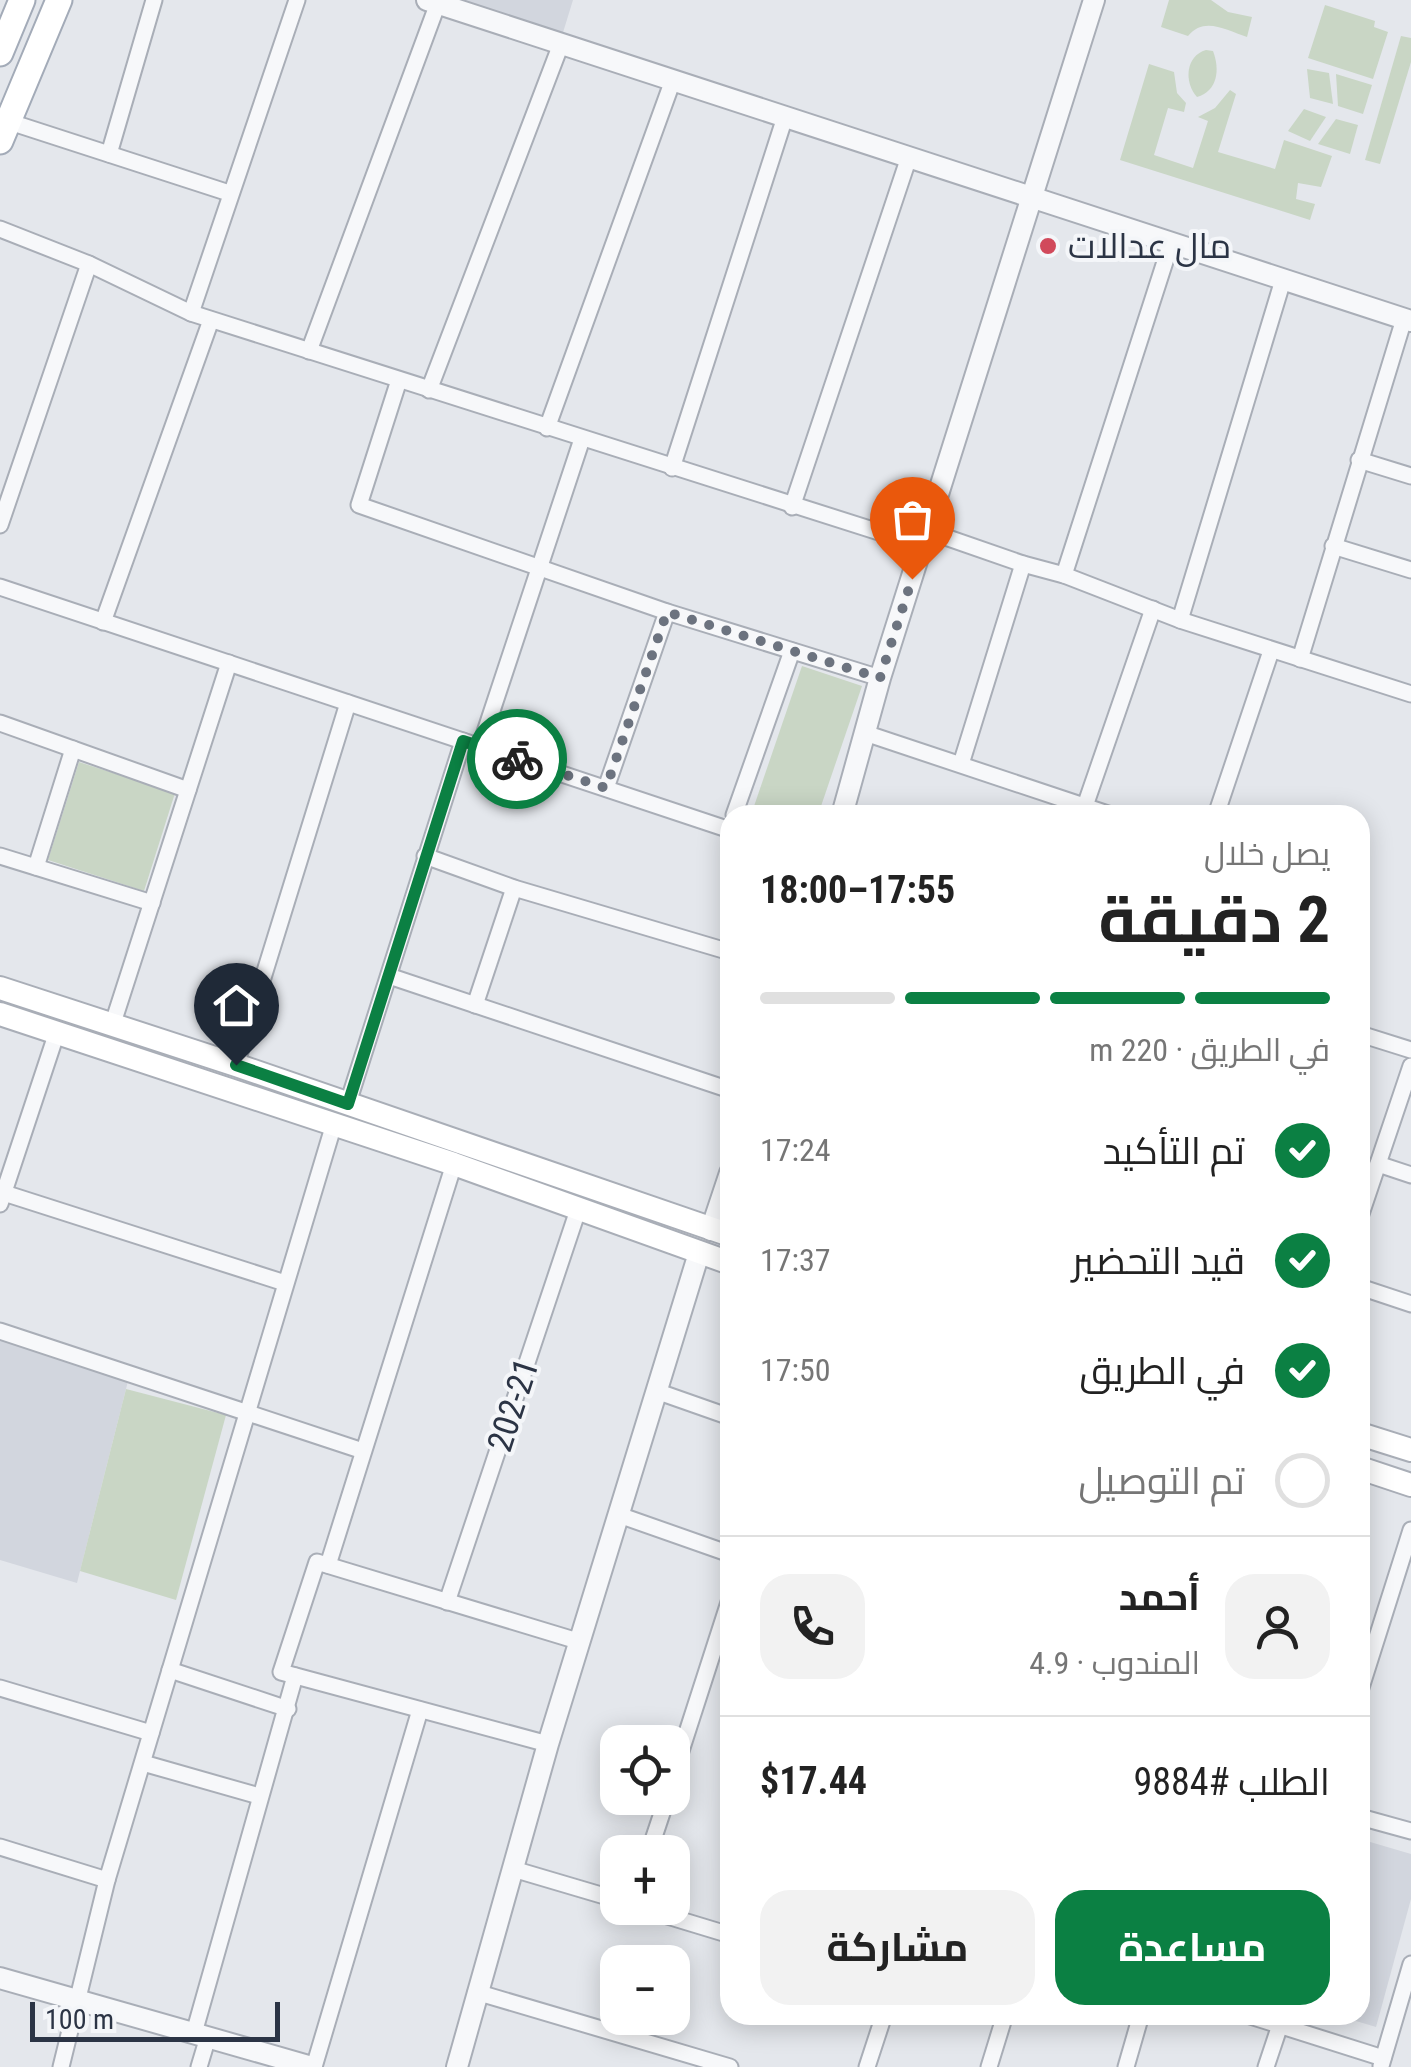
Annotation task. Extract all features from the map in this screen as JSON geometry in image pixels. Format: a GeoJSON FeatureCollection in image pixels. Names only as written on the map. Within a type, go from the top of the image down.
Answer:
{"type":"FeatureCollection","features":[{"type":"Feature","properties":{"kind":"main road"},"geometry":{"type":"LineString","coordinates":[[0,53],[22,0]]}},
{"type":"Feature","properties":{"kind":"main road"},"geometry":{"type":"LineString","coordinates":[[5,132],[60,0]]}},
{"type":"Feature","properties":{"kind":"main road"},"geometry":{"type":"LineString","coordinates":[[0,988],[236,1065],[720,1233]]}},
{"type":"Feature","properties":{"kind":"main road"},"geometry":{"type":"LineString","coordinates":[[0,1014],[454,1164],[720,1260]]}},
{"type":"Feature","properties":{"kind":"main road"},"geometry":{"type":"LineString","coordinates":[[1370,1437],[1411,1450]]}},
{"type":"Feature","properties":{"kind":"main road"},"geometry":{"type":"LineString","coordinates":[[1370,1471],[1411,1485]]}},
{"type":"Feature","properties":{"kind":"street"},"geometry":{"type":"LineString","coordinates":[[110,154],[154,0]]}},
{"type":"Feature","properties":{"kind":"street"},"geometry":{"type":"LineString","coordinates":[[191,313],[298,0]]}},
{"type":"Feature","properties":{"kind":"street"},"geometry":{"type":"LineString","coordinates":[[845,805],[880,678],[1094,0]]}},
{"type":"Feature","properties":{"kind":"street"},"geometry":{"type":"LineString","coordinates":[[309,351],[432,2],[1407,320],[1359,460],[1300,659]]}},
{"type":"Feature","properties":{"kind":"street"},"geometry":{"type":"LineString","coordinates":[[430,390],[561,44]]}},
{"type":"Feature","properties":{"kind":"street"},"geometry":{"type":"LineString","coordinates":[[547,428],[673,80]]}},
{"type":"Feature","properties":{"kind":"street"},"geometry":{"type":"LineString","coordinates":[[672,468],[785,117]]}},
{"type":"Feature","properties":{"kind":"street"},"geometry":{"type":"LineString","coordinates":[[5,132],[110,154],[230,193]]}},
{"type":"Feature","properties":{"kind":"street"},"geometry":{"type":"LineString","coordinates":[[792,507],[909,158]]}},
{"type":"Feature","properties":{"kind":"street"},"geometry":{"type":"LineString","coordinates":[[0,229],[89,264],[211,320],[792,507],[1064,575],[1180,620],[1411,694]]}},
{"type":"Feature","properties":{"kind":"street"},"geometry":{"type":"LineString","coordinates":[[1064,575],[1171,243]]}},
{"type":"Feature","properties":{"kind":"street"},"geometry":{"type":"LineString","coordinates":[[0,525],[89,264]]}},
{"type":"Feature","properties":{"kind":"street"},"geometry":{"type":"LineString","coordinates":[[1180,620],[1283,280]]}},
{"type":"Feature","properties":{"kind":"street"},"geometry":{"type":"LineString","coordinates":[[103,622],[211,320]]}},
{"type":"Feature","properties":{"kind":"street"},"geometry":{"type":"LineString","coordinates":[[399,380],[359,505],[667,612],[880,678]]}},
{"type":"Feature","properties":{"kind":"street"},"geometry":{"type":"LineString","coordinates":[[480,747],[582,439]]}},
{"type":"Feature","properties":{"kind":"street"},"geometry":{"type":"LineString","coordinates":[[1359,460],[1411,476]]}},
{"type":"Feature","properties":{"kind":"street"},"geometry":{"type":"LineString","coordinates":[[1333,546],[1411,570]]}},
{"type":"Feature","properties":{"kind":"street"},"geometry":{"type":"LineString","coordinates":[[961,764],[1023,564]]}},
{"type":"Feature","properties":{"kind":"street"},"geometry":{"type":"LineString","coordinates":[[0,588],[606,788],[720,822]]}},
{"type":"Feature","properties":{"kind":"street"},"geometry":{"type":"LineString","coordinates":[[1085,805],[1153,608]]}},
{"type":"Feature","properties":{"kind":"street"},"geometry":{"type":"LineString","coordinates":[[606,788],[667,612]]}},
{"type":"Feature","properties":{"kind":"street"},"geometry":{"type":"LineString","coordinates":[[738,805],[792,650]]}},
{"type":"Feature","properties":{"kind":"street"},"geometry":{"type":"LineString","coordinates":[[1219,805],[1271,651]]}},
{"type":"Feature","properties":{"kind":"street"},"geometry":{"type":"LineString","coordinates":[[112,1026],[229,663]]}},
{"type":"Feature","properties":{"kind":"street"},"geometry":{"type":"LineString","coordinates":[[236,1065],[348,703]]}},
{"type":"Feature","properties":{"kind":"street"},"geometry":{"type":"LineString","coordinates":[[0,723],[188,790]]}},
{"type":"Feature","properties":{"kind":"street"},"geometry":{"type":"LineString","coordinates":[[865,733],[1082,805]]}},
{"type":"Feature","properties":{"kind":"street"},"geometry":{"type":"LineString","coordinates":[[348,1104],[463,741]]}},
{"type":"Feature","properties":{"kind":"street"},"geometry":{"type":"LineString","coordinates":[[36,867],[73,749]]}},
{"type":"Feature","properties":{"kind":"street"},"geometry":{"type":"LineString","coordinates":[[0,856],[152,904]]}},
{"type":"Feature","properties":{"kind":"street"},"geometry":{"type":"LineString","coordinates":[[425,856],[514,888],[720,949]]}},
{"type":"Feature","properties":{"kind":"street"},"geometry":{"type":"LineString","coordinates":[[475,1005],[514,888]]}},
{"type":"Feature","properties":{"kind":"street"},"geometry":{"type":"LineString","coordinates":[[390,976],[720,1087]]}},
{"type":"Feature","properties":{"kind":"street"},"geometry":{"type":"LineString","coordinates":[[57,1032],[2,1198],[285,1283]]}},
{"type":"Feature","properties":{"kind":"street"},"geometry":{"type":"LineString","coordinates":[[1370,1037],[1411,1050]]}},
{"type":"Feature","properties":{"kind":"street"},"geometry":{"type":"LineString","coordinates":[[1370,1188],[1411,1066]]}},
{"type":"Feature","properties":{"kind":"street"},"geometry":{"type":"LineString","coordinates":[[61,2067],[107,1880],[334,1124]]}},
{"type":"Feature","properties":{"kind":"street"},"geometry":{"type":"LineString","coordinates":[[328,1565],[454,1164]]}},
{"type":"Feature","properties":{"kind":"street"},"geometry":{"type":"LineString","coordinates":[[1378,1164],[1411,1175]]}},
{"type":"Feature","properties":{"kind":"street","name":"202-21"},"geometry":{"type":"LineString","coordinates":[[447,1602],[579,1208]]}},
{"type":"Feature","properties":{"kind":"street"},"geometry":{"type":"LineString","coordinates":[[457,2067],[548,1744],[699,1253]]}},
{"type":"Feature","properties":{"kind":"street"},"geometry":{"type":"LineString","coordinates":[[1370,1291],[1411,1304]]}},
{"type":"Feature","properties":{"kind":"street"},"geometry":{"type":"LineString","coordinates":[[0,1331],[363,1451]]}},
{"type":"Feature","properties":{"kind":"street"},"geometry":{"type":"LineString","coordinates":[[656,1392],[720,1414]]}},
{"type":"Feature","properties":{"kind":"street"},"geometry":{"type":"LineString","coordinates":[[619,1515],[720,1550]]}},
{"type":"Feature","properties":{"kind":"street"},"geometry":{"type":"LineString","coordinates":[[1370,1659],[1411,1530]]}},
{"type":"Feature","properties":{"kind":"street"},"geometry":{"type":"LineString","coordinates":[[548,1744],[281,1672],[317,1562],[581,1642]]}},
{"type":"Feature","properties":{"kind":"street"},"geometry":{"type":"LineString","coordinates":[[689,1725],[720,1630]]}},
{"type":"Feature","properties":{"kind":"street"},"geometry":{"type":"LineString","coordinates":[[170,1670],[288,1709]]}},
{"type":"Feature","properties":{"kind":"street"},"geometry":{"type":"LineString","coordinates":[[200,2067],[201,2035],[259,1796],[295,1676]]}},
{"type":"Feature","properties":{"kind":"street"},"geometry":{"type":"LineString","coordinates":[[0,1688],[151,1732]]}},
{"type":"Feature","properties":{"kind":"street"},"geometry":{"type":"LineString","coordinates":[[0,1978],[313,2067],[420,1710]]}},
{"type":"Feature","properties":{"kind":"street"},"geometry":{"type":"LineString","coordinates":[[143,1763],[259,1796]]}},
{"type":"Feature","properties":{"kind":"street"},"geometry":{"type":"LineString","coordinates":[[1370,1820],[1411,1830]]}},
{"type":"Feature","properties":{"kind":"street"},"geometry":{"type":"LineString","coordinates":[[0,1847],[107,1880]]}},
{"type":"Feature","properties":{"kind":"street"},"geometry":{"type":"LineString","coordinates":[[513,1868],[600,1895]]}},
{"type":"Feature","properties":{"kind":"street"},"geometry":{"type":"LineString","coordinates":[[690,1923],[720,1932]]}},
{"type":"Feature","properties":{"kind":"street"},"geometry":{"type":"LineString","coordinates":[[1266,2067],[1280,2025],[1382,2062],[1405,2009],[1411,1964]]}},
{"type":"Feature","properties":{"kind":"street"},"geometry":{"type":"LineString","coordinates":[[476,1992],[730,2067]]}},
{"type":"Feature","properties":{"kind":"street"},"geometry":{"type":"LineString","coordinates":[[868,2067],[881,2025]]}},
{"type":"Feature","properties":{"kind":"street"},"geometry":{"type":"LineString","coordinates":[[989,2067],[1002,2025]]}},
{"type":"Feature","properties":{"kind":"street"},"geometry":{"type":"LineString","coordinates":[[1126,2067],[1138,2025]]}},
{"type":"Feature","properties":{"kind":"shaded area"},"geometry":{"type":"Polygon","coordinates":[[[436,0],[573,0],[561,39],[436,0]]]}},
{"type":"Feature","properties":{"kind":"shaded area"},"geometry":{"type":"Polygon","coordinates":[[[0,1336],[129,1377],[77,1583],[0,1560],[0,1336]]]}},
{"type":"Feature","properties":{"kind":"shaded area"},"geometry":{"type":"Polygon","coordinates":[[[1370,1842],[1411,1854],[1411,1899],[1376,2027],[1369,2025],[1370,1842]]]}},
{"type":"Feature","properties":{"kind":"green space"},"geometry":{"type":"Polygon","coordinates":[[[1169,0],[1211,0],[1228,12],[1252,17],[1247,37],[1216,26],[1201,27],[1188,36],[1161,27],[1169,0]]]}},
{"type":"Feature","properties":{"kind":"green space"},"geometry":{"type":"Polygon","coordinates":[[[1325,5],[1375,21],[1374,27],[1388,32],[1373,79],[1308,58],[1325,5]]]}},
{"type":"Feature","properties":{"kind":"green space"},"geometry":{"type":"Polygon","coordinates":[[[1401,36],[1411,38],[1411,62],[1380,164],[1365,160],[1401,36]]]}},
{"type":"Feature","properties":{"kind":"green space"},"geometry":{"type":"Polygon","coordinates":[[[1206,50],[1213,51],[1216,78],[1209,90],[1197,97],[1190,85],[1190,64],[1206,50]]]}},
{"type":"Feature","properties":{"kind":"green space"},"geometry":{"type":"Polygon","coordinates":[[[1149,64],[1174,72],[1177,93],[1186,103],[1184,112],[1168,108],[1154,155],[1193,168],[1208,121],[1198,117],[1215,108],[1230,90],[1236,94],[1218,152],[1275,169],[1284,140],[1332,156],[1321,187],[1298,183],[1296,199],[1315,204],[1310,220],[1120,160],[1149,64]]]}},
{"type":"Feature","properties":{"kind":"green space"},"geometry":{"type":"Polygon","coordinates":[[[1307,69],[1329,73],[1333,104],[1310,98],[1307,69]]]}},
{"type":"Feature","properties":{"kind":"green space"},"geometry":{"type":"Polygon","coordinates":[[[1336,74],[1372,85],[1363,114],[1338,106],[1336,74]]]}},
{"type":"Feature","properties":{"kind":"green space"},"geometry":{"type":"Polygon","coordinates":[[[1304,109],[1326,117],[1310,141],[1288,131],[1304,109]]]}},
{"type":"Feature","properties":{"kind":"green space"},"geometry":{"type":"Polygon","coordinates":[[[1336,119],[1358,125],[1350,154],[1318,144],[1336,119]]]}},
{"type":"Feature","properties":{"kind":"green space"},"geometry":{"type":"Polygon","coordinates":[[[802,666],[862,686],[821,805],[754,805],[802,666]]]}},
{"type":"Feature","properties":{"kind":"green space"},"geometry":{"type":"Polygon","coordinates":[[[79,762],[175,793],[144,891],[48,860],[79,762]]]}},
{"type":"Feature","properties":{"kind":"green space"},"geometry":{"type":"Polygon","coordinates":[[[126,1389],[226,1415],[176,1600],[80,1571],[126,1389]]]}},
{"type":"Feature","properties":{"kind":"way so far"},"geometry":{"type":"LineString","coordinates":[[517,759],[606,788],[667,612],[880,678],[912,579]]}},
{"type":"Feature","properties":{"kind":"place","name":"مال عدالات"},"geometry":{"type":"Point","coordinates":[1048,246]}},
{"type":"Feature","properties":{"kind":"route"},"geometry":{"type":"LineString","coordinates":[[236,1065],[348,1104],[463,741],[517,759]]}}]}
